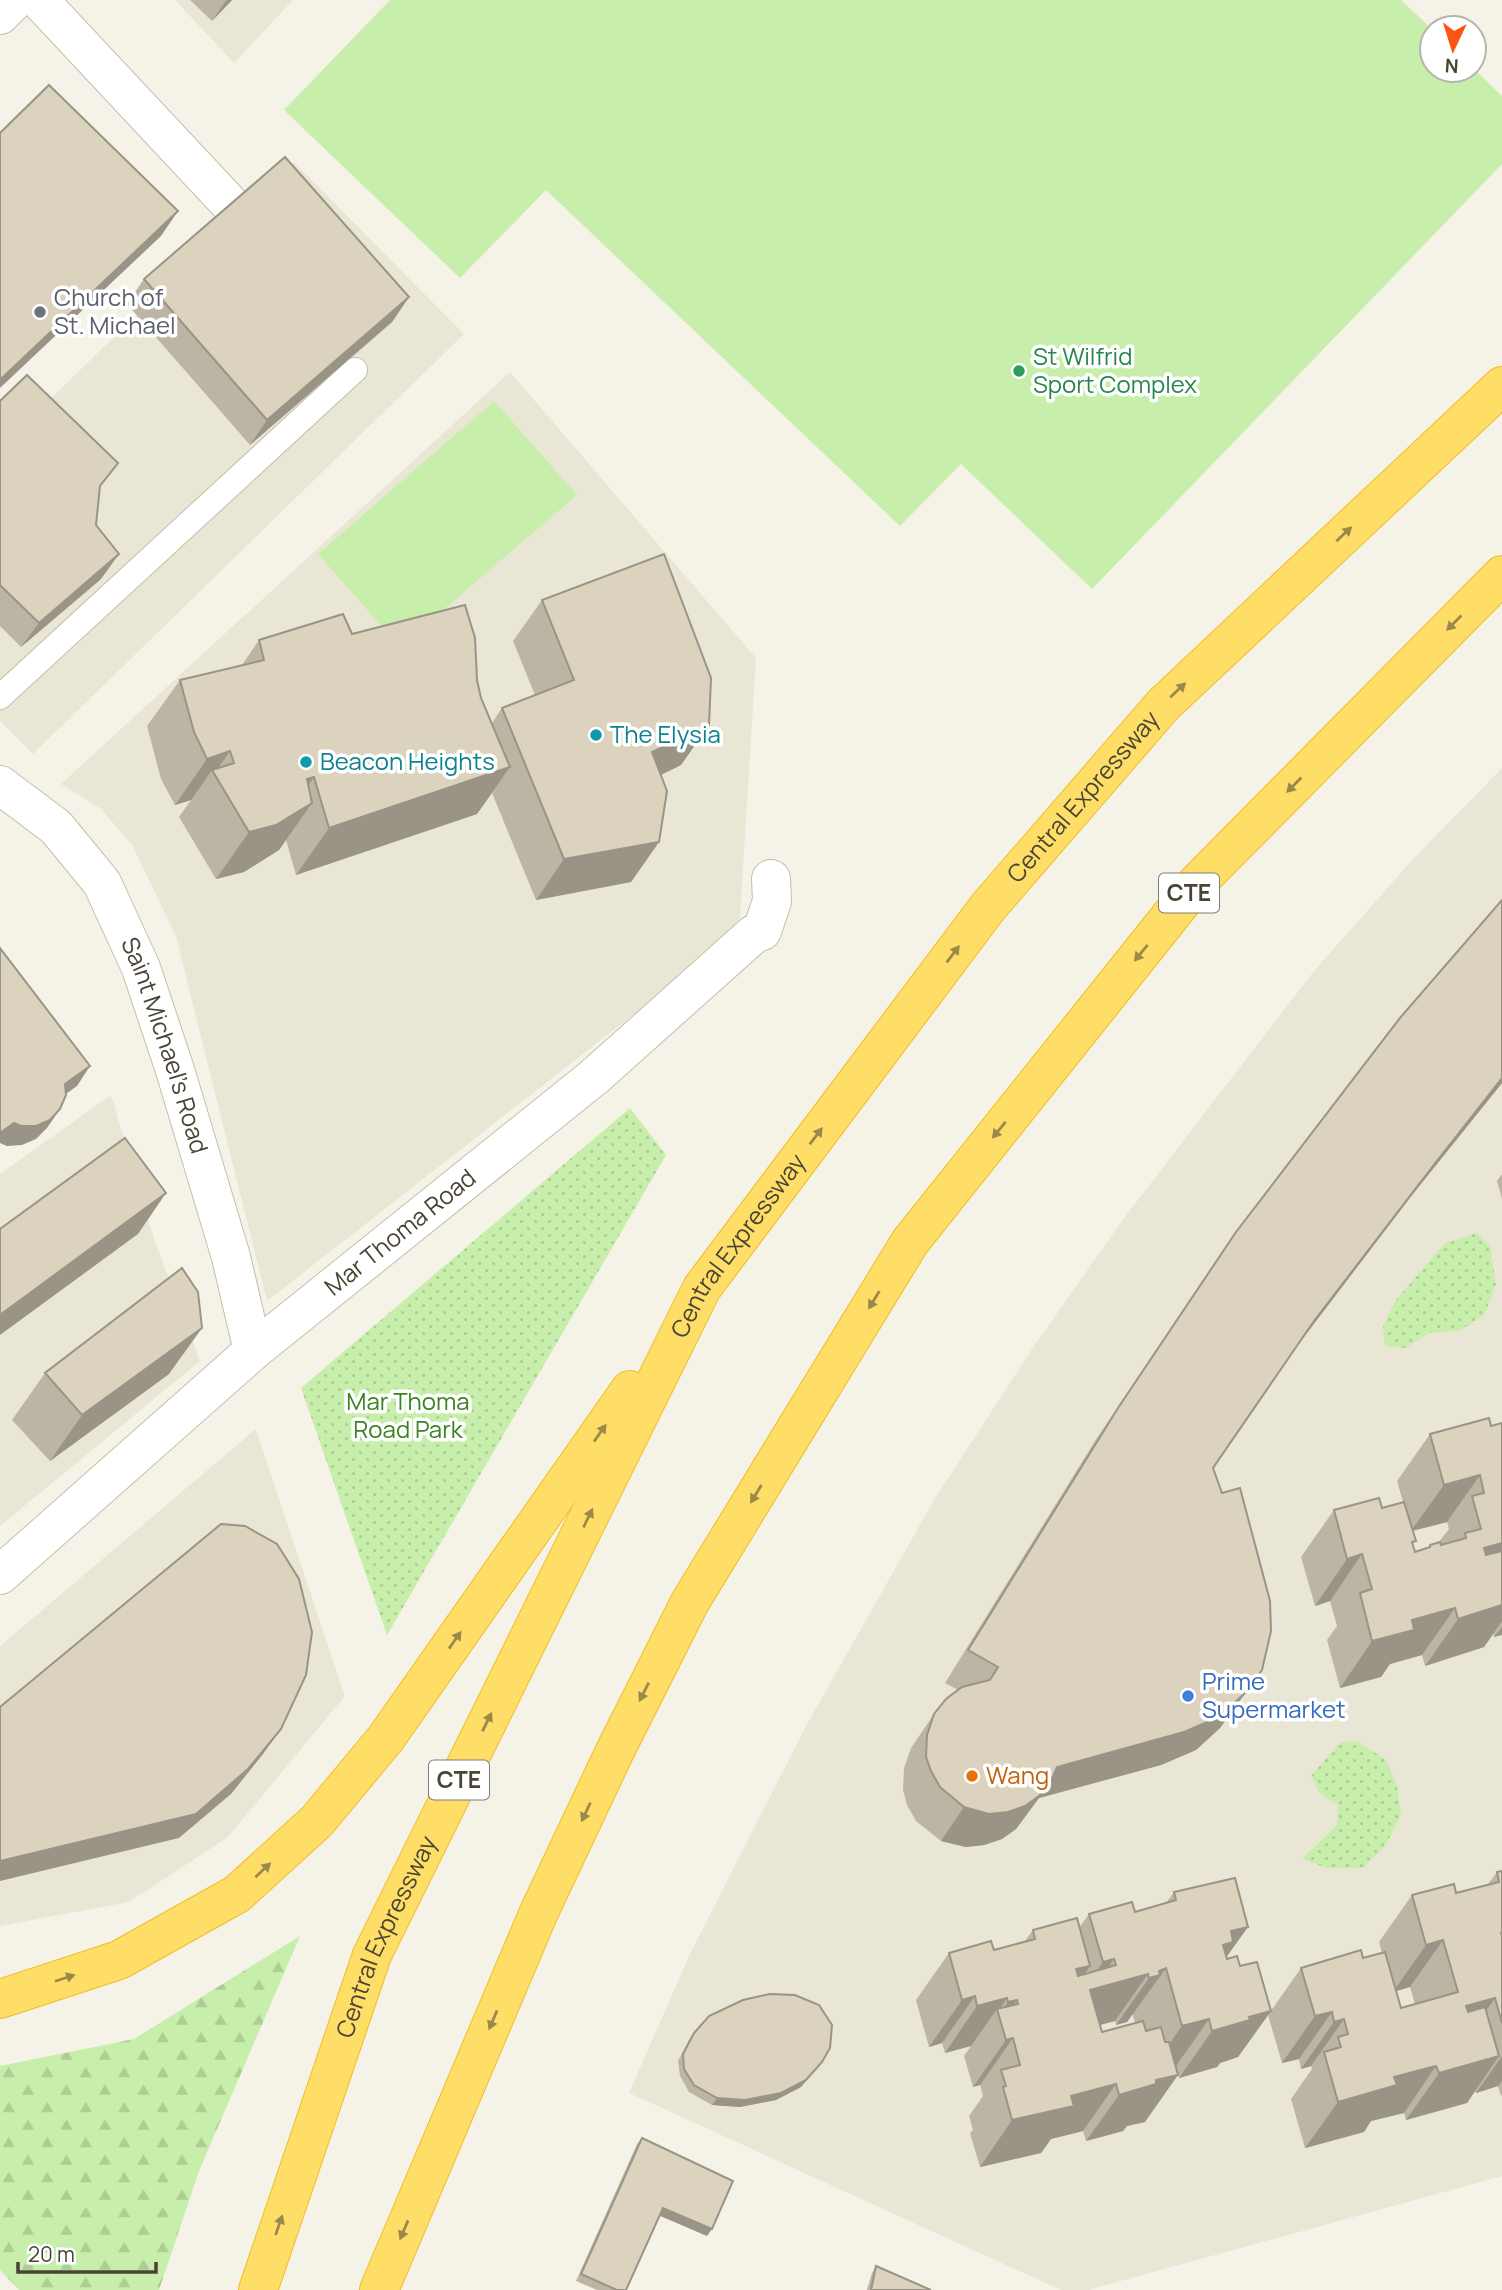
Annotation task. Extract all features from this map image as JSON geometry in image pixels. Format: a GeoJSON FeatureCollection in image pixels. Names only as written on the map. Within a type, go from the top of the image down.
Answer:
{"type":"FeatureCollection","features":[{"type":"Feature","properties":{"kind":"highway","name":"Central Expressway"},"geometry":{"type":"LineString","coordinates":[[258,2290],[372,1955],[702,1288],[988,907],[1163,705],[1502,386]]}},
{"type":"Feature","properties":{"kind":"highway","name":"CTE"},"geometry":{"type":"LineString","coordinates":[[379,2290],[539,1912],[615,1751],[690,1602],[910,1241],[1196,884],[1502,575]]}},
{"type":"Feature","properties":{"kind":"highway"},"geometry":{"type":"LineString","coordinates":[[0,1999],[119,1960],[237,1894],[317,1821],[386,1738],[702,1288]]}},
{"type":"Feature","properties":{"kind":"street"},"geometry":{"type":"LineString","coordinates":[[0,15],[15,0]]}},
{"type":"Feature","properties":{"kind":"street"},"geometry":{"type":"LineString","coordinates":[[39,0],[228,202]]}},
{"type":"Feature","properties":{"kind":"street","name":"Saint Michael's Road"},"geometry":{"type":"LineString","coordinates":[[0,785],[56,827],[102,883],[141,968],[175,1070],[227,1244],[253,1350]]}},
{"type":"Feature","properties":{"kind":"street","name":"Mar Thoma Road"},"geometry":{"type":"LineString","coordinates":[[0,1575],[253,1350],[594,1077],[746,942],[762,931],[772,901],[771,879]]}},
{"type":"Feature","properties":{"kind":"lane"},"geometry":{"type":"LineString","coordinates":[[0,697],[355,370]]}},
{"type":"Feature","properties":{"kind":"shaded area"},"geometry":{"type":"Polygon","coordinates":[[[175,0],[293,0],[234,63],[175,0]]]}},
{"type":"Feature","properties":{"kind":"shaded area"},"geometry":{"type":"Polygon","coordinates":[[[294,162],[464,334],[33,754],[0,721],[0,448],[294,162]]]}},
{"type":"Feature","properties":{"kind":"shaded area","name":"Beacon Heights"},"geometry":{"type":"Polygon","coordinates":[[[510,372],[756,658],[739,932],[267,1301],[176,936],[132,845],[101,809],[61,784],[510,372]]]}},
{"type":"Feature","properties":{"kind":"shaded area"},"geometry":{"type":"Polygon","coordinates":[[[1502,768],[1502,2176],[1088,2290],[1061,2290],[629,2093],[689,1956],[806,1726],[934,1500],[1032,1349],[1124,1218],[1314,971],[1414,858],[1502,768]]]}},
{"type":"Feature","properties":{"kind":"shaded area"},"geometry":{"type":"Polygon","coordinates":[[[111,1095],[154,1239],[200,1361],[0,1526],[0,1174],[111,1095]]]}},
{"type":"Feature","properties":{"kind":"shaded area"},"geometry":{"type":"Polygon","coordinates":[[[256,1429],[345,1696],[228,1837],[129,1902],[0,1926],[0,1646],[256,1429]]]}},
{"type":"Feature","properties":{"kind":"green space","name":"St Wilfrid Sport Complex"},"geometry":{"type":"Polygon","coordinates":[[[390,0],[1401,0],[1418,16],[1418,84],[1488,82],[1502,96],[1502,164],[1092,589],[961,464],[900,526],[546,190],[460,278],[284,110],[390,0]]]}},
{"type":"Feature","properties":{"kind":"green space"},"geometry":{"type":"Polygon","coordinates":[[[494,401],[577,495],[400,647],[318,554],[494,401]]]}},
{"type":"Feature","properties":{"kind":"green space","name":"Mar Thoma Road Park"},"geometry":{"type":"Polygon","coordinates":[[[630,1108],[666,1155],[387,1635],[301,1388],[630,1108]]]}},
{"type":"Feature","properties":{"kind":"green space"},"geometry":{"type":"Polygon","coordinates":[[[1477,1233],[1490,1246],[1496,1284],[1484,1315],[1461,1330],[1430,1333],[1405,1348],[1385,1346],[1383,1326],[1396,1300],[1445,1243],[1477,1233]]]}},
{"type":"Feature","properties":{"kind":"green space"},"geometry":{"type":"Polygon","coordinates":[[[1357,1741],[1385,1759],[1397,1785],[1401,1815],[1386,1845],[1363,1868],[1326,1868],[1302,1859],[1337,1825],[1338,1806],[1319,1792],[1311,1776],[1340,1742],[1357,1741]]]}},
{"type":"Feature","properties":{"kind":"green space"},"geometry":{"type":"Polygon","coordinates":[[[300,1936],[199,2171],[159,2290],[19,2290],[0,2270],[0,2066],[134,2039],[300,1936]]]}},
{"type":"Feature","properties":{"kind":"building","name":"Church of St. Michael"},"geometry":{"type":"Polygon","coordinates":[[[49,85],[178,211],[0,380],[0,133],[49,85]]]}},
{"type":"Feature","properties":{"kind":"building"},"geometry":{"type":"Polygon","coordinates":[[[285,157],[409,297],[267,420],[144,279],[285,157]]]}},
{"type":"Feature","properties":{"kind":"building"},"geometry":{"type":"Polygon","coordinates":[[[27,375],[118,463],[100,486],[96,525],[119,554],[39,623],[0,585],[0,401],[27,375]]]}},
{"type":"Feature","properties":{"kind":"building","name":"The Elysia"},"geometry":{"type":"Polygon","coordinates":[[[664,554],[711,678],[709,725],[652,752],[667,791],[659,842],[564,859],[502,708],[574,680],[542,600],[664,554]]]}},
{"type":"Feature","properties":{"kind":"building","name":"Beacon Heights"},"geometry":{"type":"Polygon","coordinates":[[[465,605],[475,638],[477,680],[481,698],[510,767],[329,828],[314,777],[307,779],[312,803],[276,825],[249,832],[212,770],[234,763],[230,751],[207,759],[194,732],[180,680],[264,660],[259,640],[343,614],[352,634],[465,605]]]}},
{"type":"Feature","properties":{"kind":"building"},"geometry":{"type":"Polygon","coordinates":[[[1502,900],[1502,1078],[1314,1321],[1213,1468],[1222,1493],[1240,1488],[1270,1601],[1271,1631],[1262,1670],[1243,1695],[1219,1717],[1184,1732],[1057,1767],[1051,1781],[1039,1796],[1025,1806],[1008,1812],[989,1814],[964,1807],[940,1787],[926,1757],[927,1735],[934,1714],[946,1699],[962,1687],[990,1680],[998,1667],[968,1650],[1118,1408],[1236,1232],[1400,1018],[1502,900]]]}},
{"type":"Feature","properties":{"kind":"building"},"geometry":{"type":"Polygon","coordinates":[[[0,948],[90,1066],[65,1084],[66,1095],[60,1109],[50,1120],[36,1126],[14,1123],[0,1133],[0,948]]]}},
{"type":"Feature","properties":{"kind":"building"},"geometry":{"type":"Polygon","coordinates":[[[125,1138],[166,1193],[0,1315],[0,1229],[125,1138]]]}},
{"type":"Feature","properties":{"kind":"building"},"geometry":{"type":"Polygon","coordinates":[[[182,1268],[198,1292],[202,1328],[82,1415],[45,1373],[182,1268]]]}},
{"type":"Feature","properties":{"kind":"building"},"geometry":{"type":"Polygon","coordinates":[[[1489,1418],[1491,1426],[1502,1423],[1502,1543],[1484,1548],[1486,1555],[1502,1551],[1502,1605],[1458,1619],[1455,1608],[1412,1620],[1414,1630],[1372,1641],[1360,1593],[1372,1589],[1362,1554],[1347,1559],[1334,1510],[1379,1498],[1382,1508],[1404,1502],[1416,1541],[1412,1542],[1415,1552],[1440,1542],[1441,1545],[1466,1538],[1465,1533],[1481,1529],[1472,1496],[1484,1493],[1480,1475],[1444,1485],[1430,1434],[1489,1418]]]}},
{"type":"Feature","properties":{"kind":"building"},"geometry":{"type":"Polygon","coordinates":[[[221,1524],[245,1526],[277,1544],[299,1579],[312,1632],[306,1675],[281,1729],[248,1769],[196,1814],[0,1861],[0,1707],[221,1524]]]}},
{"type":"Feature","properties":{"kind":"building"},"geometry":{"type":"Polygon","coordinates":[[[1502,1871],[1502,2023],[1495,1998],[1466,2006],[1468,2012],[1485,2007],[1499,2056],[1439,2073],[1436,2066],[1394,2077],[1397,2085],[1338,2102],[1324,2052],[1341,2047],[1338,2037],[1348,2034],[1344,2019],[1334,2022],[1332,2012],[1315,2016],[1301,1968],[1361,1950],[1363,1958],[1385,1952],[1401,2008],[1458,1992],[1443,1940],[1426,1945],[1412,1895],[1454,1884],[1456,1893],[1499,1882],[1497,1872],[1502,1871]]]}},
{"type":"Feature","properties":{"kind":"building"},"geometry":{"type":"Polygon","coordinates":[[[1235,1878],[1248,1927],[1231,1931],[1233,1942],[1223,1945],[1227,1959],[1237,1956],[1240,1966],[1257,1962],[1271,2011],[1212,2031],[1209,2019],[1182,2026],[1166,1968],[1159,1971],[1160,1975],[1149,1978],[1148,1974],[1090,1990],[1102,2032],[1143,2021],[1146,2031],[1161,2027],[1165,2042],[1169,2042],[1178,2075],[1156,2080],[1156,2084],[1119,2095],[1116,2084],[1071,2096],[1074,2106],[1012,2120],[1001,2070],[1020,2065],[1013,2038],[1006,2040],[997,2009],[1018,2004],[1017,2000],[1008,2002],[1007,1998],[977,2006],[975,1996],[962,2000],[949,1953],[991,1941],[994,1950],[1035,1939],[1033,1930],[1077,1918],[1090,1966],[1076,1969],[1078,1976],[1116,1965],[1114,1959],[1103,1962],[1089,1914],[1132,1902],[1135,1912],[1176,1900],[1174,1892],[1235,1878]]]}},
{"type":"Feature","properties":{"kind":"building"},"geometry":{"type":"Polygon","coordinates":[[[770,1994],[795,1995],[819,2005],[832,2025],[830,2048],[822,2062],[806,2080],[781,2093],[745,2100],[717,2098],[694,2085],[684,2069],[683,2054],[694,2033],[709,2016],[743,2000],[770,1994]]]}},
{"type":"Feature","properties":{"kind":"building"},"geometry":{"type":"Polygon","coordinates":[[[642,2138],[733,2181],[712,2229],[663,2208],[626,2290],[617,2290],[581,2274],[642,2138]]]}},
{"type":"Feature","properties":{"kind":"building"},"geometry":{"type":"Polygon","coordinates":[[[876,2266],[931,2290],[871,2290],[876,2266]]]}},
{"type":"Feature","properties":{"kind":"place","name":"Church of St. Michael"},"geometry":{"type":"Point","coordinates":[40,312]}},
{"type":"Feature","properties":{"kind":"place","name":"St Wilfrid Sport Complex"},"geometry":{"type":"Point","coordinates":[1019,371]}},
{"type":"Feature","properties":{"kind":"place","name":"The Elysia"},"geometry":{"type":"Point","coordinates":[596,735]}},
{"type":"Feature","properties":{"kind":"place","name":"Beacon Heights"},"geometry":{"type":"Point","coordinates":[306,762]}},
{"type":"Feature","properties":{"kind":"place","name":"Prime Supermarket"},"geometry":{"type":"Point","coordinates":[1188,1696]}},
{"type":"Feature","properties":{"kind":"place","name":"Wang"},"geometry":{"type":"Point","coordinates":[972,1776]}}]}
